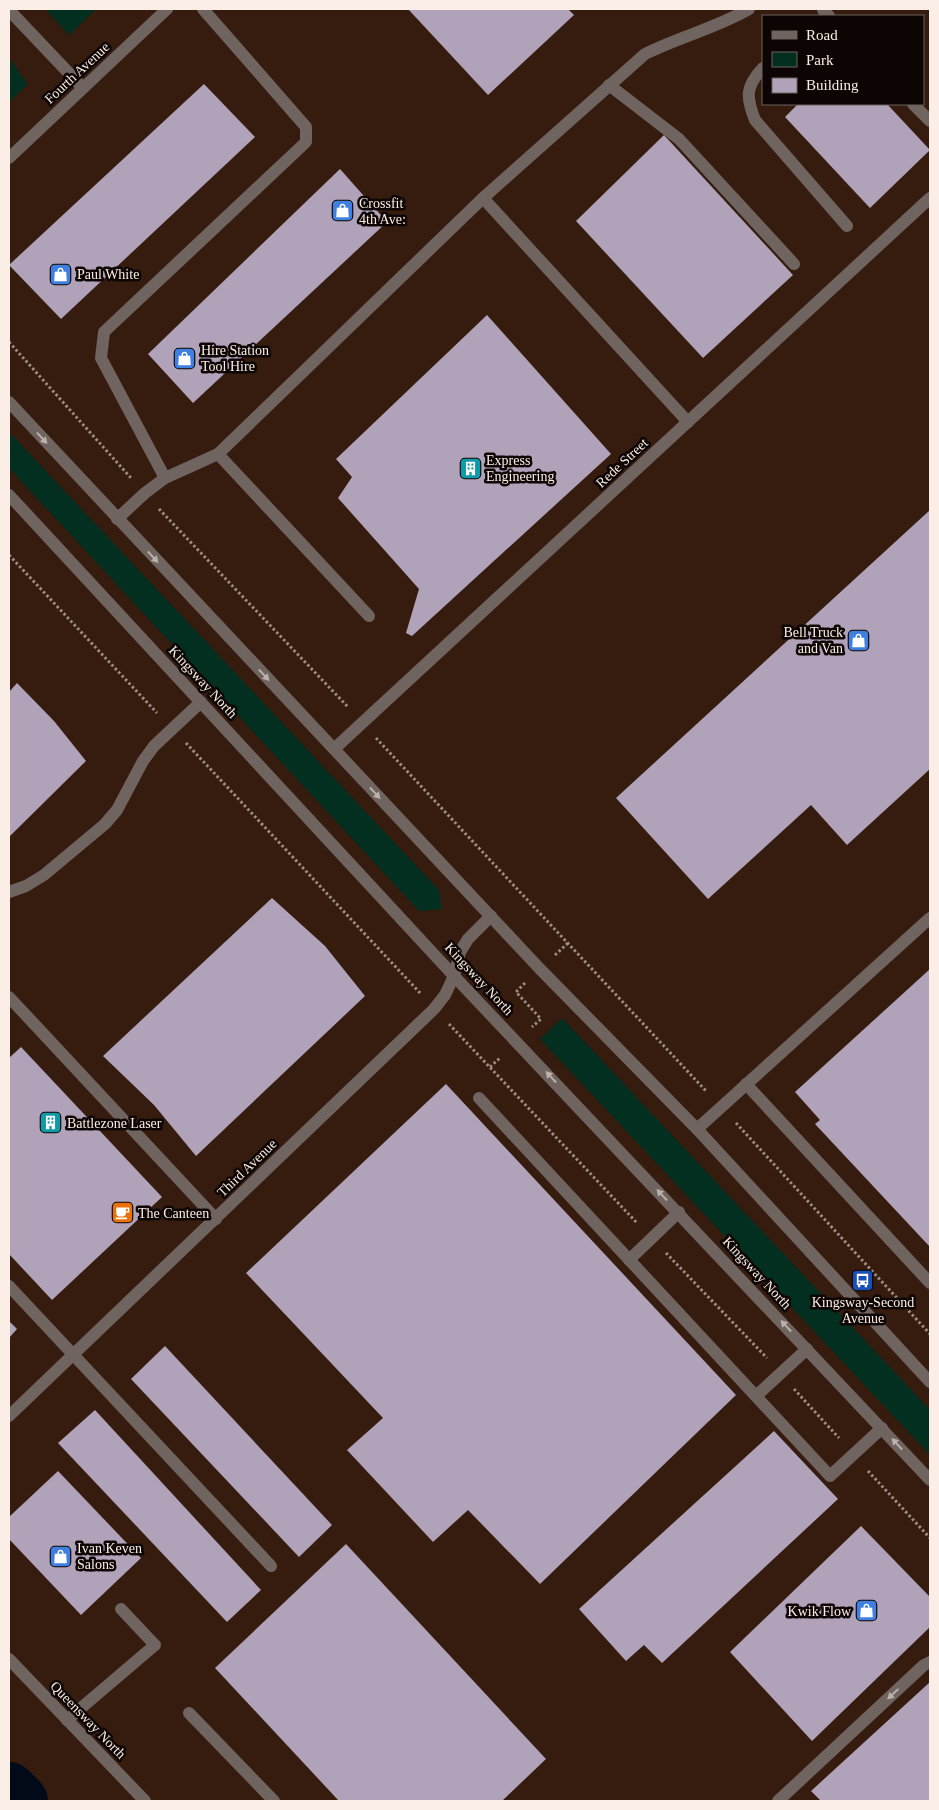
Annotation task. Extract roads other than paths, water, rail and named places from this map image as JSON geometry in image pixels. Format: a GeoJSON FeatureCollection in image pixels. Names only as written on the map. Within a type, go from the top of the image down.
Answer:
{"type":"FeatureCollection","features":[{"type":"Feature","properties":{"kind":"street","name":"Fourth Avenue"},"geometry":{"type":"LineString","coordinates":[[9,158],[167,9]]}},
{"type":"Feature","properties":{"kind":"street"},"geometry":{"type":"LineString","coordinates":[[165,478],[102,358],[104,332],[306,142],[306,127],[203,9]]}},
{"type":"Feature","properties":{"kind":"street"},"geometry":{"type":"LineString","coordinates":[[117,518],[165,478],[218,454],[483,198],[645,54],[732,19],[749,9]]}},
{"type":"Feature","properties":{"kind":"street"},"geometry":{"type":"LineString","coordinates":[[9,10],[83,88]]}},
{"type":"Feature","properties":{"kind":"street"},"geometry":{"type":"LineString","coordinates":[[762,69],[749,86],[748,102],[755,120],[847,226]]}},
{"type":"Feature","properties":{"kind":"street"},"geometry":{"type":"LineString","coordinates":[[609,85],[679,139],[794,264]]}},
{"type":"Feature","properties":{"kind":"street"},"geometry":{"type":"LineString","coordinates":[[914,105],[930,122]]}},
{"type":"Feature","properties":{"kind":"street"},"geometry":{"type":"LineString","coordinates":[[483,198],[688,422]]}},
{"type":"Feature","properties":{"kind":"street","name":"Rede Street"},"geometry":{"type":"LineString","coordinates":[[334,749],[930,198]]}},
{"type":"Feature","properties":{"kind":"street"},"geometry":{"type":"LineString","coordinates":[[9,402],[540,969],[698,1129],[930,1381]]}},
{"type":"Feature","properties":{"kind":"street"},"geometry":{"type":"LineString","coordinates":[[218,454],[369,616]]}},
{"type":"Feature","properties":{"kind":"street","name":"Kingsway North"},"geometry":{"type":"LineString","coordinates":[[9,495],[454,976],[679,1212],[930,1480]]}},
{"type":"Feature","properties":{"kind":"street"},"geometry":{"type":"LineString","coordinates":[[9,892],[26,886],[44,875],[105,824],[117,810],[148,754],[201,702]]}},
{"type":"Feature","properties":{"kind":"street","name":"Third Avenue"},"geometry":{"type":"LineString","coordinates":[[9,1416],[434,1009],[445,995],[454,976],[460,952],[468,939],[491,916]]}},
{"type":"Feature","properties":{"kind":"street"},"geometry":{"type":"LineString","coordinates":[[698,1129],[930,918]]}},
{"type":"Feature","properties":{"kind":"street"},"geometry":{"type":"LineString","coordinates":[[9,997],[216,1218]]}},
{"type":"Feature","properties":{"kind":"street"},"geometry":{"type":"LineString","coordinates":[[746,1084],[930,1283]]}},
{"type":"Feature","properties":{"kind":"street"},"geometry":{"type":"LineString","coordinates":[[479,1098],[830,1476],[882,1428]]}},
{"type":"Feature","properties":{"kind":"street"},"geometry":{"type":"LineString","coordinates":[[629,1260],[679,1212]]}},
{"type":"Feature","properties":{"kind":"street"},"geometry":{"type":"LineString","coordinates":[[9,1286],[272,1566]]}},
{"type":"Feature","properties":{"kind":"street"},"geometry":{"type":"LineString","coordinates":[[756,1396],[807,1349]]}},
{"type":"Feature","properties":{"kind":"street"},"geometry":{"type":"LineString","coordinates":[[67,1720],[155,1645],[121,1609]]}},
{"type":"Feature","properties":{"kind":"street","name":"Queensway North"},"geometry":{"type":"LineString","coordinates":[[9,1660],[145,1801]]}},
{"type":"Feature","properties":{"kind":"street"},"geometry":{"type":"LineString","coordinates":[[778,1801],[924,1665],[930,1662]]}},
{"type":"Feature","properties":{"kind":"street"},"geometry":{"type":"LineString","coordinates":[[188,1713],[274,1801]]}},
{"type":"Feature","properties":{"kind":"waterway"},"geometry":{"type":"LineString","coordinates":[[9,1789],[21,1801]]}},
{"type":"Feature","properties":{"kind":"place","name":"Crossfit 4th Ave:"},"geometry":{"type":"Point","coordinates":[343,211]}},
{"type":"Feature","properties":{"kind":"place","name":"Paul White"},"geometry":{"type":"Point","coordinates":[61,274]}},
{"type":"Feature","properties":{"kind":"place","name":"Hire Station Tool Hire"},"geometry":{"type":"Point","coordinates":[185,358]}},
{"type":"Feature","properties":{"kind":"place","name":"Express Engineering"},"geometry":{"type":"Point","coordinates":[470,468]}},
{"type":"Feature","properties":{"kind":"place","name":"Bell Truck and Van"},"geometry":{"type":"Point","coordinates":[859,640]}},
{"type":"Feature","properties":{"kind":"place","name":"Battlezone Laser"},"geometry":{"type":"Point","coordinates":[51,1123]}},
{"type":"Feature","properties":{"kind":"place","name":"The Canteen"},"geometry":{"type":"Point","coordinates":[122,1213]}},
{"type":"Feature","properties":{"kind":"place","name":"Kingsway-Second Avenue"},"geometry":{"type":"Point","coordinates":[863,1280]}},
{"type":"Feature","properties":{"kind":"place","name":"Ivan Keven Salons"},"geometry":{"type":"Point","coordinates":[61,1556]}},
{"type":"Feature","properties":{"kind":"place","name":"Kwik Flow"},"geometry":{"type":"Point","coordinates":[867,1611]}}]}
